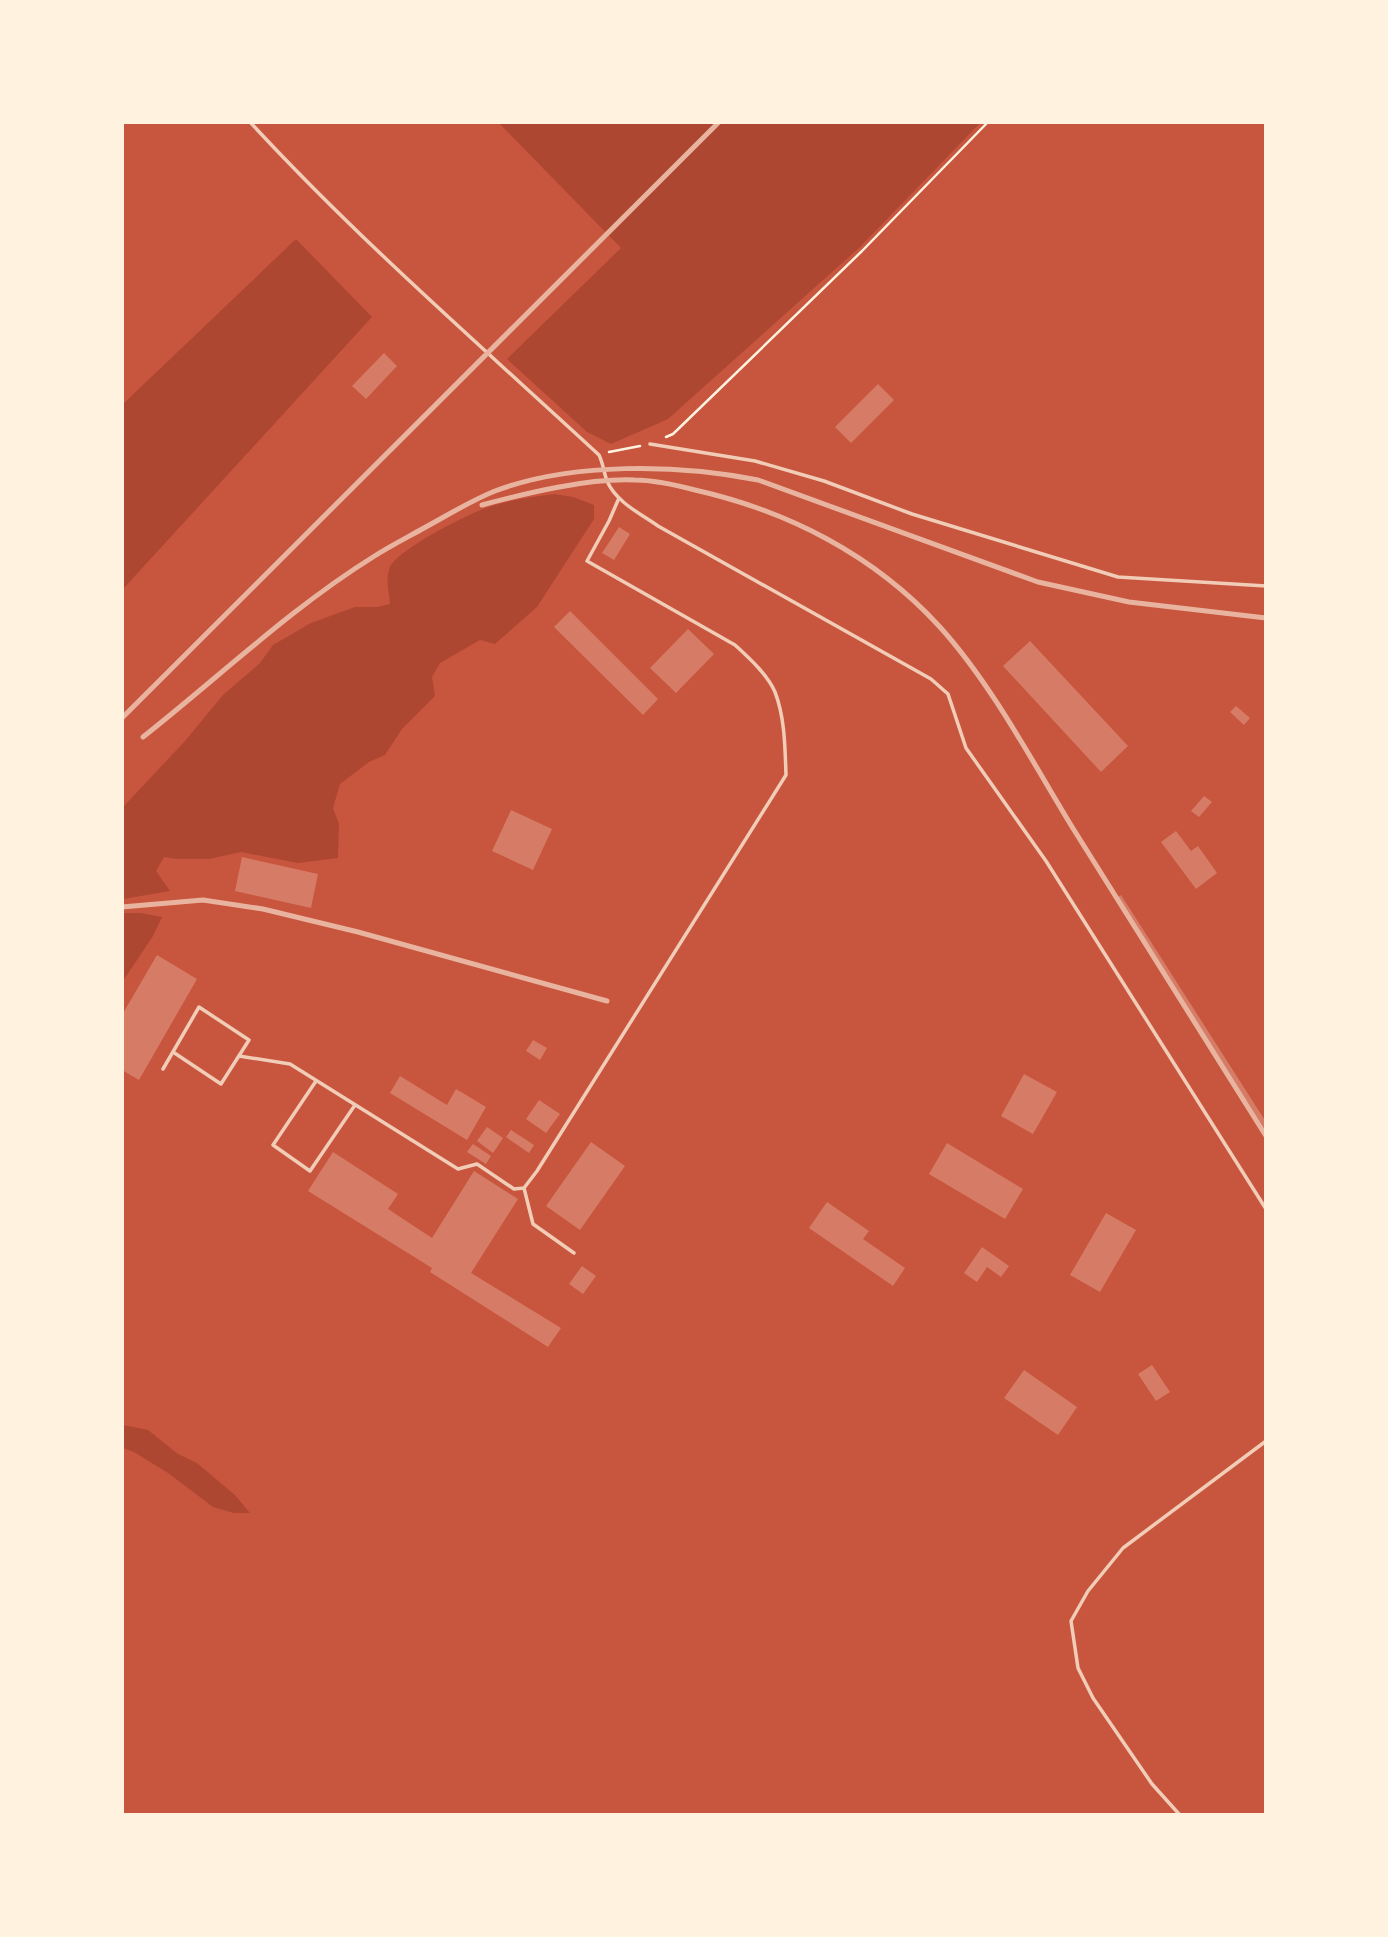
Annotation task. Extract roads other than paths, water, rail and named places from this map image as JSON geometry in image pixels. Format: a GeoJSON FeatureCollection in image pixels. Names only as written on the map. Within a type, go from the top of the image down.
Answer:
{"type":"FeatureCollection","features":[{"type":"Feature","properties":{"kind":"lane"},"geometry":{"type":"LineString","coordinates":[[250,122],[303,180],[380,254],[599,455],[606,470],[607,481],[619,498],[658,526],[931,679],[948,694],[967,748],[1046,861],[1265,1209]]}},
{"type":"Feature","properties":{"kind":"lane"},"geometry":{"type":"LineString","coordinates":[[650,444],[755,461],[824,481],[912,514],[1118,577],[1265,586]]}},
{"type":"Feature","properties":{"kind":"lane"},"geometry":{"type":"LineString","coordinates":[[239,1056],[289,1065],[458,1169],[477,1164],[514,1189],[524,1188],[537,1171],[786,775],[784,735],[774,691],[753,661],[735,645],[587,561],[619,498]]}},
{"type":"Feature","properties":{"kind":"lane"},"geometry":{"type":"LineString","coordinates":[[163,1069],[199,1007],[249,1040],[221,1084],[173,1052]]}},
{"type":"Feature","properties":{"kind":"lane"},"geometry":{"type":"LineString","coordinates":[[316,1081],[272,1145],[310,1171],[355,1105]]}},
{"type":"Feature","properties":{"kind":"lane"},"geometry":{"type":"LineString","coordinates":[[524,1188],[533,1224],[574,1253]]}},
{"type":"Feature","properties":{"kind":"lane"},"geometry":{"type":"LineString","coordinates":[[1179,1815],[1152,1784],[1093,1698],[1078,1668],[1071,1621],[1088,1591],[1124,1548],[1265,1441]]}},
{"type":"Feature","properties":{"kind":"railway"},"geometry":{"type":"LineString","coordinates":[[122,718],[719,122]]}},
{"type":"Feature","properties":{"kind":"railway"},"geometry":{"type":"LineString","coordinates":[[143,737],[313,598],[386,549],[495,491],[557,475],[591,471],[660,469],[758,480],[1038,582],[1129,602],[1266,618]]}},
{"type":"Feature","properties":{"kind":"railway"},"geometry":{"type":"LineString","coordinates":[[482,505],[538,491],[598,481],[635,480],[665,483],[730,499],[796,524],[828,539],[887,578],[939,626],[994,698],[1266,1136]]}},
{"type":"Feature","properties":{"kind":"railway"},"geometry":{"type":"LineString","coordinates":[[122,907],[203,900],[263,909],[358,932],[607,1001]]}}]}
